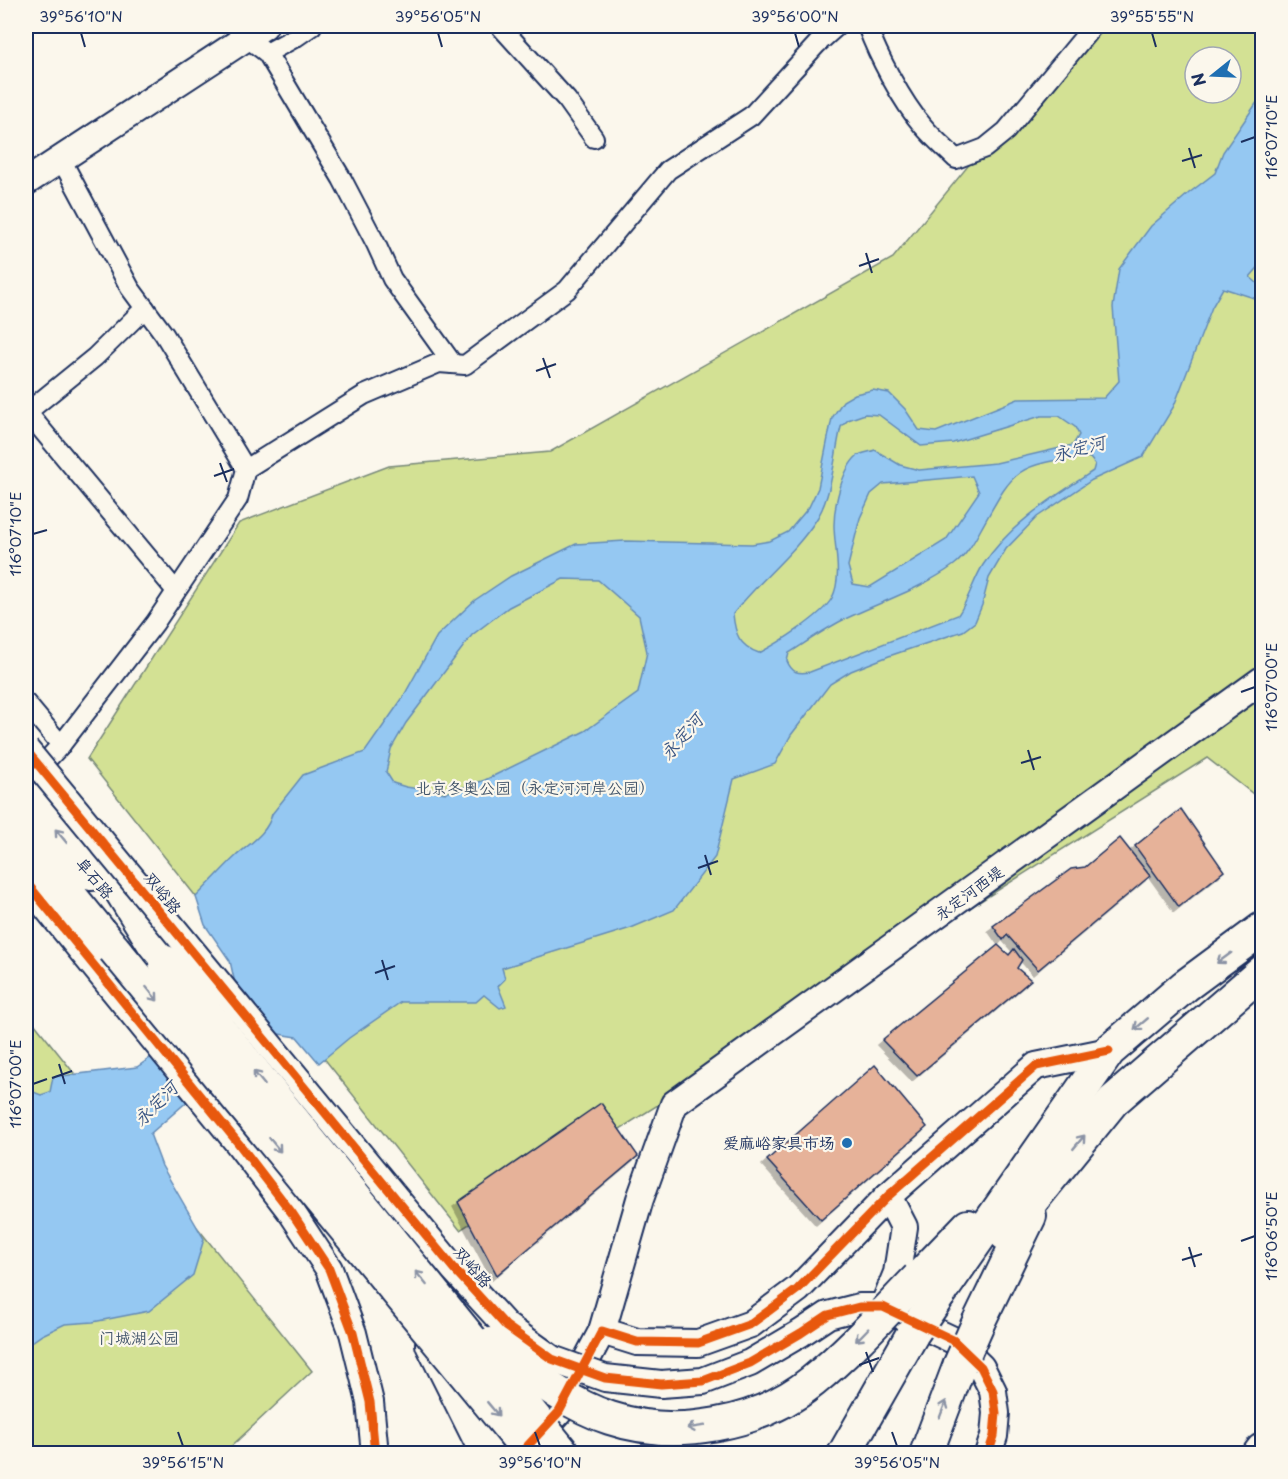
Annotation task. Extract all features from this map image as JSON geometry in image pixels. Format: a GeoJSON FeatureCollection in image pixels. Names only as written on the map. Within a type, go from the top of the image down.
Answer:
{"type":"FeatureCollection","features":[{"type":"Feature","properties":{"kind":"highway"},"geometry":{"type":"LineString","coordinates":[[30,774],[91,841],[165,962],[564,1454]]}},
{"type":"Feature","properties":{"kind":"highway","name":"阜石路"},"geometry":{"type":"LineString","coordinates":[[26,841],[114,949]]}},
{"type":"Feature","properties":{"kind":"highway"},"geometry":{"type":"LineString","coordinates":[[26,873],[114,949],[531,1454]]}},
{"type":"Feature","properties":{"kind":"highway"},"geometry":{"type":"LineString","coordinates":[[926,1454],[960,1364],[1041,1169],[1109,1051],[1185,986],[1263,929]]}},
{"type":"Feature","properties":{"kind":"highway"},"geometry":{"type":"LineString","coordinates":[[450,1314],[530,1374],[568,1398],[608,1418],[646,1427],[685,1428],[731,1422],[772,1406],[812,1382],[851,1346],[936,1292],[1041,1169],[1113,1101],[1263,972]]}},
{"type":"Feature","properties":{"kind":"highway"},"geometry":{"type":"LineString","coordinates":[[860,1454],[920,1336],[936,1292],[1041,1169]]}},
{"type":"Feature","properties":{"kind":"highway"},"geometry":{"type":"LineString","coordinates":[[419,1319],[487,1454]]}},
{"type":"Feature","properties":{"kind":"highway"},"geometry":{"type":"LineString","coordinates":[[844,1454],[920,1336]]}},
{"type":"Feature","properties":{"kind":"street"},"geometry":{"type":"LineString","coordinates":[[267,53],[312,26]]}},
{"type":"Feature","properties":{"kind":"street"},"geometry":{"type":"LineString","coordinates":[[500,26],[567,100],[594,138]]}},
{"type":"Feature","properties":{"kind":"street"},"geometry":{"type":"LineString","coordinates":[[30,774],[61,745],[155,623],[238,499],[246,469],[364,395],[439,363],[465,365],[567,290],[668,170],[751,116],[817,44],[837,26]]}},
{"type":"Feature","properties":{"kind":"street"},"geometry":{"type":"LineString","coordinates":[[867,26],[876,51],[909,108],[924,127],[956,159],[985,148],[1006,131],[1093,26]]}},
{"type":"Feature","properties":{"kind":"street"},"geometry":{"type":"LineString","coordinates":[[26,182],[248,29],[267,53],[342,179],[392,279],[453,364]]}},
{"type":"Feature","properties":{"kind":"street"},"geometry":{"type":"LineString","coordinates":[[61,159],[130,288],[164,334],[246,469]]}},
{"type":"Feature","properties":{"kind":"street"},"geometry":{"type":"LineString","coordinates":[[145,308],[95,357],[26,413],[176,591]]}},
{"type":"Feature","properties":{"kind":"street","name":"永定河西堤"},"geometry":{"type":"LineString","coordinates":[[602,1331],[640,1199],[674,1104],[1263,680]]}},
{"type":"Feature","properties":{"kind":"street"},"geometry":{"type":"LineString","coordinates":[[26,703],[61,745]]}},
{"type":"Feature","properties":{"kind":"street","name":"双峪路"},"geometry":{"type":"LineString","coordinates":[[30,774],[454,1269],[506,1326],[552,1359],[604,1378],[661,1384],[703,1381],[750,1363],[828,1315],[858,1307],[882,1307],[953,1340],[981,1367],[993,1391],[996,1413],[994,1436],[988,1454]]}},
{"type":"Feature","properties":{"kind":"street"},"geometry":{"type":"LineString","coordinates":[[26,882],[252,1161],[292,1213],[329,1269],[353,1333],[369,1402],[375,1454]]}},
{"type":"Feature","properties":{"kind":"street"},"geometry":{"type":"LineString","coordinates":[[520,1454],[559,1412],[602,1331],[637,1342],[698,1344],[752,1324],[798,1289],[888,1196],[1036,1066],[1109,1051]]}},
{"type":"Feature","properties":{"kind":"street"},"geometry":{"type":"LineString","coordinates":[[882,1307],[897,1273],[904,1227],[888,1196]]}},
{"type":"Feature","properties":{"kind":"green space","name":"北京冬奥公园（永定河河岸公园）"},"geometry":{"type":"Polygon","coordinates":[[[1098,26],[1262,26],[1262,801],[1207,758],[460,1230],[87,759],[239,523],[389,466],[550,452],[893,258],[1065,47],[1098,26]]]}},
{"type":"Feature","properties":{"kind":"green space","name":"门城湖公园"},"geometry":{"type":"Polygon","coordinates":[[[26,1013],[312,1371],[224,1453],[26,1453],[26,1013]]]}},
{"type":"Feature","properties":{"kind":"water","name":"永定河"},"geometry":{"type":"Polygon","coordinates":[[[1262,95],[1262,263],[1250,277],[1262,284],[1262,296],[1257,299],[1223,288],[1212,307],[1174,406],[1143,457],[1092,480],[1037,517],[1006,549],[989,578],[975,622],[963,631],[851,671],[830,684],[791,735],[775,764],[734,779],[715,857],[674,910],[631,928],[502,968],[505,979],[498,986],[506,1006],[500,1008],[484,995],[476,1002],[401,1002],[349,1038],[319,1063],[297,1037],[267,1032],[150,1134],[162,1166],[204,1239],[193,1275],[149,1311],[93,1322],[65,1324],[26,1346],[26,1089],[41,1095],[50,1092],[53,1077],[137,1067],[238,997],[230,961],[205,925],[196,897],[267,827],[272,814],[303,775],[365,752],[402,699],[437,636],[475,600],[511,576],[576,544],[625,541],[752,544],[770,541],[788,532],[809,507],[818,488],[832,418],[843,401],[855,394],[873,390],[889,393],[905,409],[919,430],[936,432],[1018,399],[1104,398],[1119,381],[1113,307],[1119,269],[1151,226],[1215,173],[1223,152],[1262,95]],[[865,414],[848,420],[841,427],[830,485],[818,517],[799,543],[733,614],[739,638],[747,647],[759,653],[809,621],[832,598],[837,581],[835,508],[843,479],[857,456],[875,450],[900,465],[919,470],[996,463],[1073,445],[1079,435],[1075,427],[1059,416],[1041,416],[953,443],[921,446],[879,415],[865,414]],[[1084,456],[1030,467],[1019,473],[1002,493],[969,548],[954,565],[927,582],[820,633],[789,653],[787,661],[791,668],[799,673],[810,672],[958,615],[976,577],[994,550],[1019,524],[1093,471],[1095,464],[1090,458],[1084,456]],[[972,476],[883,484],[871,494],[860,518],[848,566],[853,584],[870,587],[946,540],[979,492],[972,476]],[[563,579],[509,607],[472,635],[406,723],[391,749],[386,772],[393,783],[446,793],[485,780],[585,731],[638,693],[647,652],[639,616],[598,580],[563,579]]]}},
{"type":"Feature","properties":{"kind":"building"},"geometry":{"type":"Polygon","coordinates":[[[1181,809],[1224,871],[1179,907],[1135,846],[1181,809]]]}},
{"type":"Feature","properties":{"kind":"building"},"geometry":{"type":"Polygon","coordinates":[[[1120,838],[1150,876],[1038,970],[1007,935],[1003,940],[993,926],[1071,869],[1085,867],[1120,838]]]}},
{"type":"Feature","properties":{"kind":"building"},"geometry":{"type":"Polygon","coordinates":[[[998,945],[1009,955],[1014,949],[1022,960],[1017,968],[1031,980],[917,1076],[882,1040],[998,945]]]}},
{"type":"Feature","properties":{"kind":"building","name":"爱麻峪家具市场"},"geometry":{"type":"Polygon","coordinates":[[[875,1065],[927,1127],[821,1220],[767,1160],[875,1065]]]}},
{"type":"Feature","properties":{"kind":"building"},"geometry":{"type":"Polygon","coordinates":[[[601,1103],[638,1156],[497,1275],[458,1202],[601,1103]]]}},
{"type":"Feature","properties":{"kind":"cycle path"},"geometry":{"type":"LineString","coordinates":[[26,750],[454,1269],[506,1326],[552,1359],[605,1378],[661,1384],[703,1381],[750,1363],[828,1315],[859,1307],[883,1307],[953,1340],[981,1367],[993,1391],[996,1413],[994,1436],[988,1454]]}},
{"type":"Feature","properties":{"kind":"cycle path"},"geometry":{"type":"LineString","coordinates":[[26,882],[239,1144],[292,1213],[329,1269],[353,1333],[370,1402],[375,1454]]}},
{"type":"Feature","properties":{"kind":"cycle path"},"geometry":{"type":"LineString","coordinates":[[520,1454],[559,1412],[602,1331],[637,1342],[698,1343],[751,1324],[798,1289],[888,1196],[1036,1066],[1109,1051]]}},
{"type":"Feature","properties":{"kind":"place","name":"爱麻峪家具市场"},"geometry":{"type":"Point","coordinates":[847,1143]}}]}
